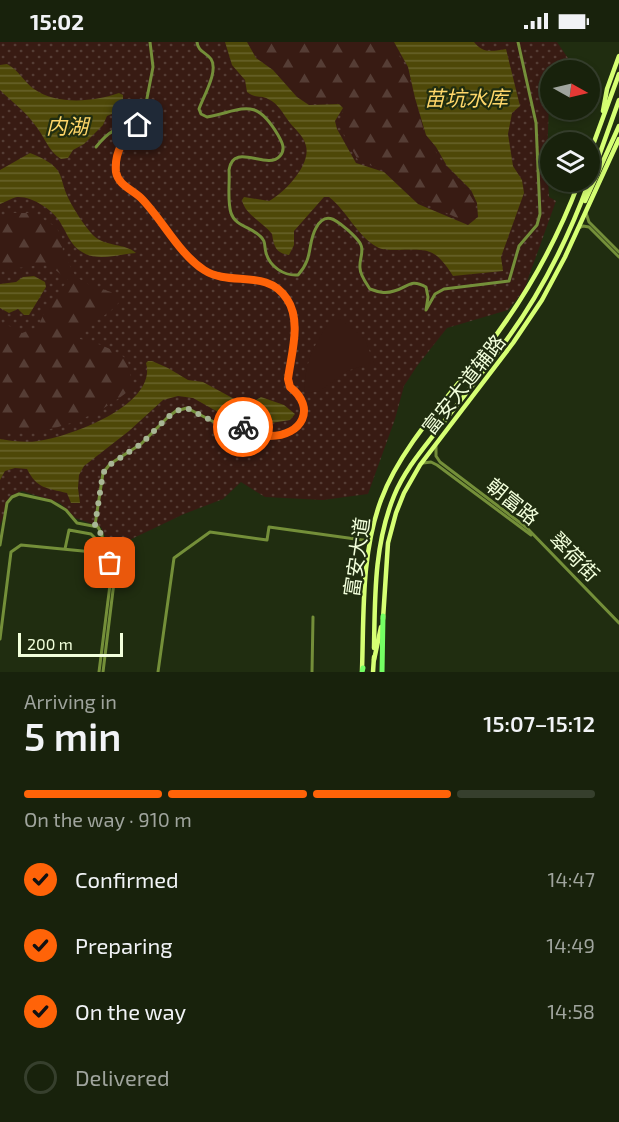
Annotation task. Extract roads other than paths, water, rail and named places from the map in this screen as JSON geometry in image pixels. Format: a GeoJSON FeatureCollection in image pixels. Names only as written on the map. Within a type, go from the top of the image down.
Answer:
{"type":"FeatureCollection","features":[{"type":"Feature","properties":{"kind":"main road"},"geometry":{"type":"LineString","coordinates":[[600,124],[607,89],[619,56]]}},
{"type":"Feature","properties":{"kind":"main road"},"geometry":{"type":"LineString","coordinates":[[597,132],[619,74]]}},
{"type":"Feature","properties":{"kind":"main road","name":"富安大道"},"geometry":{"type":"LineString","coordinates":[[600,151],[618,102]]}},
{"type":"Feature","properties":{"kind":"main road"},"geometry":{"type":"LineString","coordinates":[[570,233],[619,126]]}},
{"type":"Feature","properties":{"kind":"main road","name":"富安大道辅路"},"geometry":{"type":"LineString","coordinates":[[374,660],[383,616],[385,564],[390,534],[404,493],[420,465],[532,316],[554,280],[619,139]]}},
{"type":"Feature","properties":{"kind":"main road","name":"富安大道"},"geometry":{"type":"LineString","coordinates":[[362,671],[365,585],[370,541],[381,499],[396,466],[513,311],[551,247],[575,192]]}},
{"type":"Feature","properties":{"kind":"main road","name":"富安大道"},"geometry":{"type":"LineString","coordinates":[[373,672],[376,572],[383,528],[394,495],[403,477],[429,440],[523,316],[570,233],[585,192]]}},
{"type":"Feature","properties":{"kind":"main road"},"geometry":{"type":"LineString","coordinates":[[429,440],[460,413]]}},
{"type":"Feature","properties":{"kind":"main road"},"geometry":{"type":"LineString","coordinates":[[382,672],[383,616]]}},
{"type":"Feature","properties":{"kind":"street"},"geometry":{"type":"LineString","coordinates":[[95,525],[103,473],[111,464],[141,444],[176,411],[187,408],[216,423],[243,427],[270,436],[294,429],[302,421],[305,411],[303,401],[290,387],[288,379],[294,321],[288,299],[275,286],[259,279],[218,276],[205,271],[189,256],[140,198],[120,180],[116,172],[118,151],[126,136],[143,119],[153,67],[150,42]]}},
{"type":"Feature","properties":{"kind":"street"},"geometry":{"type":"LineString","coordinates":[[197,42],[200,51],[211,58],[214,66],[199,109],[201,114],[207,117],[246,108],[256,109],[268,121],[283,146],[278,159],[272,161],[242,157],[233,159],[229,170],[231,213],[241,225],[257,233],[265,241],[266,254],[273,265],[283,273],[298,275],[305,267],[309,256],[314,229],[328,218],[334,219],[361,243],[360,269],[370,289],[382,293],[394,291],[411,282],[418,283],[426,287],[428,297],[426,310],[435,294],[444,289],[509,281],[519,246],[537,225],[540,214],[536,123],[518,42]]}},
{"type":"Feature","properties":{"kind":"street"},"geometry":{"type":"LineString","coordinates":[[96,147],[111,130],[136,128]]}},
{"type":"Feature","properties":{"kind":"street"},"geometry":{"type":"LineString","coordinates":[[586,213],[589,222],[619,252]]}},
{"type":"Feature","properties":{"kind":"street"},"geometry":{"type":"LineString","coordinates":[[579,228],[589,227],[619,257]]}},
{"type":"Feature","properties":{"kind":"street","name":"朝富路"},"geometry":{"type":"LineString","coordinates":[[437,443],[435,452],[440,462],[535,537]]}},
{"type":"Feature","properties":{"kind":"street","name":"朝富路"},"geometry":{"type":"LineString","coordinates":[[420,465],[427,462],[437,465],[535,537]]}},
{"type":"Feature","properties":{"kind":"street"},"geometry":{"type":"LineString","coordinates":[[0,545],[7,503],[19,494],[51,501],[66,510],[77,523],[98,526],[102,535],[103,555],[112,568],[101,672]]}},
{"type":"Feature","properties":{"kind":"street"},"geometry":{"type":"LineString","coordinates":[[158,672],[174,558],[210,532],[267,540],[269,527],[370,541]]}},
{"type":"Feature","properties":{"kind":"street"},"geometry":{"type":"LineString","coordinates":[[0,639],[11,552],[21,545],[93,552],[95,538],[91,534],[69,530],[65,549]]}},
{"type":"Feature","properties":{"kind":"street","name":"翠荷街"},"geometry":{"type":"LineString","coordinates":[[535,537],[619,622]]}},
{"type":"Feature","properties":{"kind":"street"},"geometry":{"type":"LineString","coordinates":[[312,672],[314,617]]}},
{"type":"Feature","properties":{"kind":"water","name":"苗坑水库"},"geometry":{"type":"Polygon","coordinates":[[[225,42],[247,42],[256,58],[273,70],[297,97],[309,105],[339,104],[343,108],[335,121],[337,129],[356,163],[384,172],[418,204],[468,225],[478,217],[477,203],[471,190],[447,166],[426,135],[408,67],[394,42],[474,42],[485,50],[506,49],[520,106],[512,113],[508,134],[513,166],[522,180],[524,193],[501,257],[503,271],[453,276],[441,259],[429,252],[379,248],[364,237],[329,197],[324,197],[294,231],[294,245],[289,255],[278,251],[272,234],[250,214],[242,200],[244,197],[269,201],[282,192],[300,170],[306,146],[302,137],[272,101],[247,92],[245,80],[232,65],[225,42]]]}},
{"type":"Feature","properties":{"kind":"water","name":"内湖"},"geometry":{"type":"Polygon","coordinates":[[[7,64],[34,89],[53,98],[87,100],[119,93],[123,95],[123,101],[84,144],[73,150],[68,158],[61,159],[53,152],[27,116],[0,90],[0,65],[7,64]]]}},
{"type":"Feature","properties":{"kind":"water"},"geometry":{"type":"Polygon","coordinates":[[[30,153],[49,162],[58,171],[71,203],[94,236],[104,242],[136,253],[108,257],[88,255],[74,246],[57,217],[42,205],[23,197],[0,204],[0,170],[30,153]]]}},
{"type":"Feature","properties":{"kind":"water"},"geometry":{"type":"Polygon","coordinates":[[[34,276],[45,282],[46,287],[29,315],[24,315],[18,309],[9,313],[0,308],[0,284],[34,276]]]}},
{"type":"Feature","properties":{"kind":"water"},"geometry":{"type":"Polygon","coordinates":[[[148,361],[168,368],[188,380],[203,382],[238,401],[251,403],[261,397],[284,405],[295,414],[290,420],[259,422],[218,412],[193,398],[178,396],[163,400],[129,431],[84,466],[79,475],[80,503],[71,503],[67,493],[39,484],[27,469],[15,468],[5,471],[0,480],[0,439],[38,441],[70,433],[108,416],[139,392],[146,378],[148,361]]]}}]}
